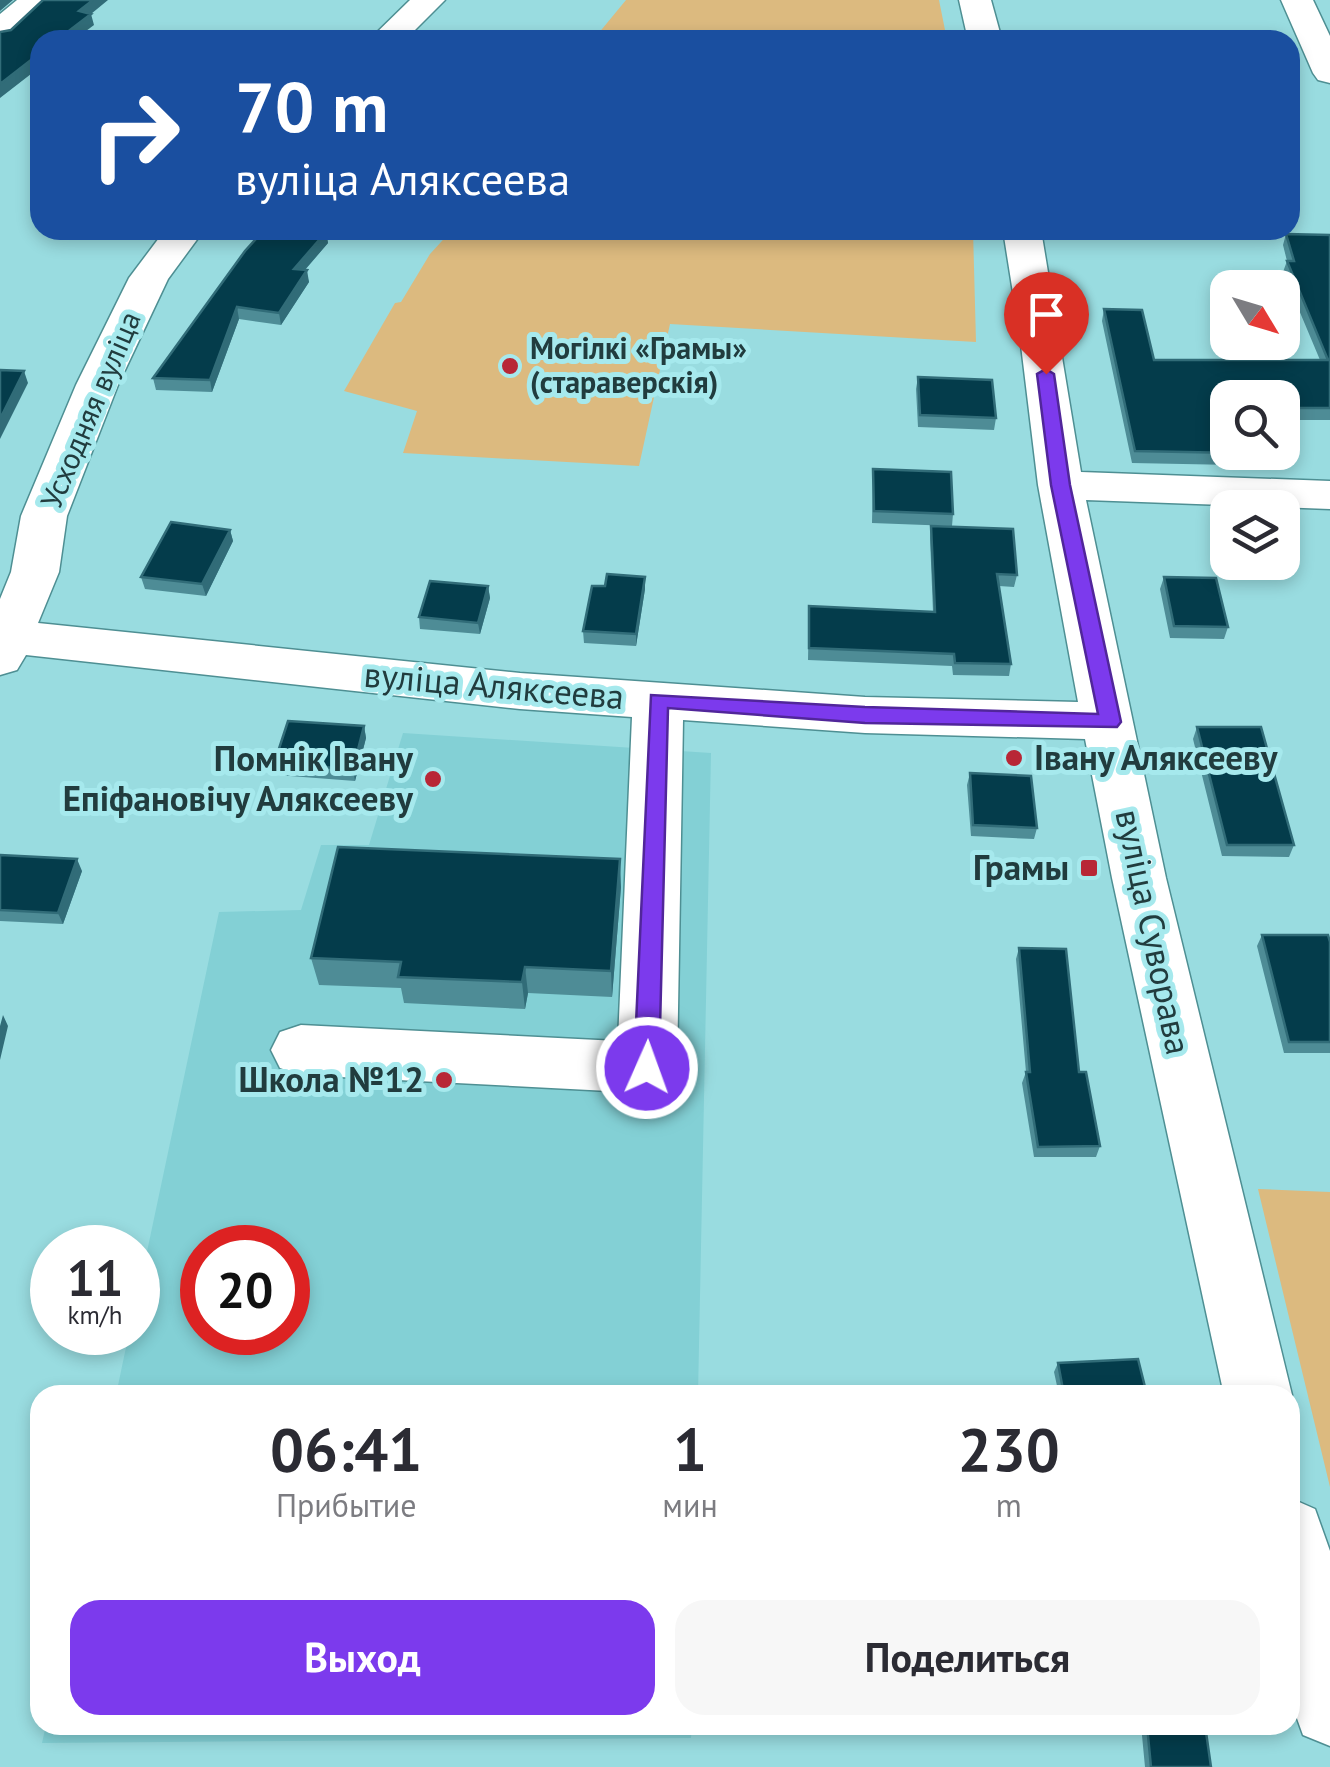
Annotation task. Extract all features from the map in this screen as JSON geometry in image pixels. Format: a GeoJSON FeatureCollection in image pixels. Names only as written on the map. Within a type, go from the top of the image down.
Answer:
{"type":"FeatureCollection","features":[{"type":"Feature","properties":{"kind":"street"},"geometry":{"type":"LineString","coordinates":[[0,30],[38,0]]}},
{"type":"Feature","properties":{"kind":"street"},"geometry":{"type":"LineString","coordinates":[[397,30],[429,0]]}},
{"type":"Feature","properties":{"kind":"street"},"geometry":{"type":"LineString","coordinates":[[976,0],[983,30]]}},
{"type":"Feature","properties":{"kind":"street"},"geometry":{"type":"LineString","coordinates":[[1297,0],[1330,73]]}},
{"type":"Feature","properties":{"kind":"street","name":"Усходняя вуліца"},"geometry":{"type":"LineString","coordinates":[[3,643],[36,572],[44,516],[97,385],[149,278],[178,240]]}},
{"type":"Feature","properties":{"kind":"street","name":"вуліца Суворава"},"geometry":{"type":"LineString","coordinates":[[1023,240],[1060,485],[1139,878],[1256,1385]]}},
{"type":"Feature","properties":{"kind":"street"},"geometry":{"type":"LineString","coordinates":[[1060,485],[1330,495]]}},
{"type":"Feature","properties":{"kind":"street","name":"вуліца Аляксеева"},"geometry":{"type":"LineString","coordinates":[[3,643],[520,690],[865,715],[1110,722]]}},
{"type":"Feature","properties":{"kind":"street"},"geometry":{"type":"LineString","coordinates":[[301,1050],[647,1068],[658,700]]}},
{"type":"Feature","properties":{"kind":"street"},"geometry":{"type":"LineString","coordinates":[[1300,1578],[1330,1708]]}},
{"type":"Feature","properties":{"kind":"shaded area"},"geometry":{"type":"Polygon","coordinates":[[[626,0],[939,0],[945,30],[601,30],[626,0]]]}},
{"type":"Feature","properties":{"kind":"shaded area","name":"Могілкі «Грамы» (стараверскія)"},"geometry":{"type":"Polygon","coordinates":[[[443,240],[973,240],[976,342],[670,324],[639,466],[403,453],[417,411],[344,391],[395,303],[401,302],[443,240]]]}},
{"type":"Feature","properties":{"kind":"shaded area","name":"Школа №12"},"geometry":{"type":"Polygon","coordinates":[[[403,733],[711,753],[698,1385],[118,1385],[124,1355],[160,1355],[160,1225],[153,1225],[219,912],[301,910],[321,845],[369,845],[403,733]]]}},
{"type":"Feature","properties":{"kind":"shaded area"},"geometry":{"type":"Polygon","coordinates":[[[1258,1189],[1330,1192],[1330,1487],[1258,1189]]]}},
{"type":"Feature","properties":{"kind":"shaded area"},"geometry":{"type":"Polygon","coordinates":[[[44,1735],[691,1735],[691,1738],[42,1743],[44,1735]]]}},
{"type":"Feature","properties":{"kind":"building"},"geometry":{"type":"Polygon","coordinates":[[[43,0],[93,0],[79,11],[91,14],[70,30],[30,30],[30,61],[0,84],[0,32],[11,30],[43,0]]]}},
{"type":"Feature","properties":{"kind":"building"},"geometry":{"type":"Polygon","coordinates":[[[1300,234],[1330,235],[1330,408],[1300,408],[1300,380],[1210,380],[1210,452],[1135,451],[1104,309],[1142,310],[1154,360],[1328,360],[1300,292],[1300,270],[1291,270],[1287,261],[1294,261],[1288,240],[1300,240],[1300,234]]]}},
{"type":"Feature","properties":{"kind":"building"},"geometry":{"type":"Polygon","coordinates":[[[255,240],[319,240],[294,269],[307,270],[279,313],[237,307],[210,380],[153,378],[255,240]]]}},
{"type":"Feature","properties":{"kind":"building"},"geometry":{"type":"Polygon","coordinates":[[[0,370],[24,371],[0,419],[0,370]]]}},
{"type":"Feature","properties":{"kind":"building"},"geometry":{"type":"Polygon","coordinates":[[[918,377],[992,380],[996,418],[920,415],[918,377]]]}},
{"type":"Feature","properties":{"kind":"building"},"geometry":{"type":"Polygon","coordinates":[[[873,469],[951,472],[953,514],[874,511],[873,469]]]}},
{"type":"Feature","properties":{"kind":"building"},"geometry":{"type":"Polygon","coordinates":[[[171,522],[230,530],[202,584],[141,577],[171,522]]]}},
{"type":"Feature","properties":{"kind":"building"},"geometry":{"type":"Polygon","coordinates":[[[931,526],[1013,529],[1017,575],[997,574],[1011,664],[955,663],[954,654],[809,648],[809,606],[935,612],[931,526]]]}},
{"type":"Feature","properties":{"kind":"building"},"geometry":{"type":"Polygon","coordinates":[[[607,574],[645,577],[636,634],[583,631],[592,586],[605,586],[607,574]]]}},
{"type":"Feature","properties":{"kind":"building"},"geometry":{"type":"Polygon","coordinates":[[[1164,577],[1216,580],[1228,627],[1174,626],[1164,577]]]}},
{"type":"Feature","properties":{"kind":"building"},"geometry":{"type":"Polygon","coordinates":[[[430,581],[488,586],[478,623],[419,617],[430,581]]]}},
{"type":"Feature","properties":{"kind":"building"},"geometry":{"type":"Polygon","coordinates":[[[288,721],[364,726],[353,769],[274,764],[288,721]]]}},
{"type":"Feature","properties":{"kind":"building"},"geometry":{"type":"Polygon","coordinates":[[[1197,727],[1261,727],[1294,845],[1227,845],[1197,727]]]}},
{"type":"Feature","properties":{"kind":"building"},"geometry":{"type":"Polygon","coordinates":[[[970,773],[1031,776],[1037,828],[973,825],[970,773]]]}},
{"type":"Feature","properties":{"kind":"building"},"geometry":{"type":"Polygon","coordinates":[[[338,847],[620,859],[611,971],[525,967],[522,982],[398,977],[401,962],[311,958],[338,847]]]}},
{"type":"Feature","properties":{"kind":"building"},"geometry":{"type":"Polygon","coordinates":[[[0,855],[77,859],[58,913],[0,910],[0,855]]]}},
{"type":"Feature","properties":{"kind":"building"},"geometry":{"type":"Polygon","coordinates":[[[1262,935],[1328,935],[1330,1042],[1289,1042],[1262,935]]]}},
{"type":"Feature","properties":{"kind":"building"},"geometry":{"type":"Polygon","coordinates":[[[1019,948],[1066,949],[1079,1072],[1086,1072],[1100,1146],[1038,1147],[1026,1072],[1030,1072],[1019,948]]]}},
{"type":"Feature","properties":{"kind":"building"},"geometry":{"type":"Polygon","coordinates":[[[1138,1359],[1144,1385],[1062,1385],[1058,1363],[1138,1359]]]}},
{"type":"Feature","properties":{"kind":"building"},"geometry":{"type":"Polygon","coordinates":[[[1148,1735],[1206,1735],[1211,1767],[1151,1767],[1148,1735]]]}},
{"type":"Feature","properties":{"kind":"place","name":"Могілкі «Грамы» (стараверскія)"},"geometry":{"type":"Point","coordinates":[510,366]}},
{"type":"Feature","properties":{"kind":"place","name":"Івану Аляксееву"},"geometry":{"type":"Point","coordinates":[1014,758]}},
{"type":"Feature","properties":{"kind":"place","name":"Помнік Івану Епіфановічу Аляксееву"},"geometry":{"type":"Point","coordinates":[433,779]}},
{"type":"Feature","properties":{"kind":"place","name":"Грамы"},"geometry":{"type":"Point","coordinates":[1089,868]}},
{"type":"Feature","properties":{"kind":"place","name":"Школа №12"},"geometry":{"type":"Point","coordinates":[444,1080]}},
{"type":"Feature","properties":{"kind":"route"},"geometry":{"type":"LineString","coordinates":[[647,1068],[658,700],[865,715],[1110,722],[1060,485],[1046,374]]}}]}
